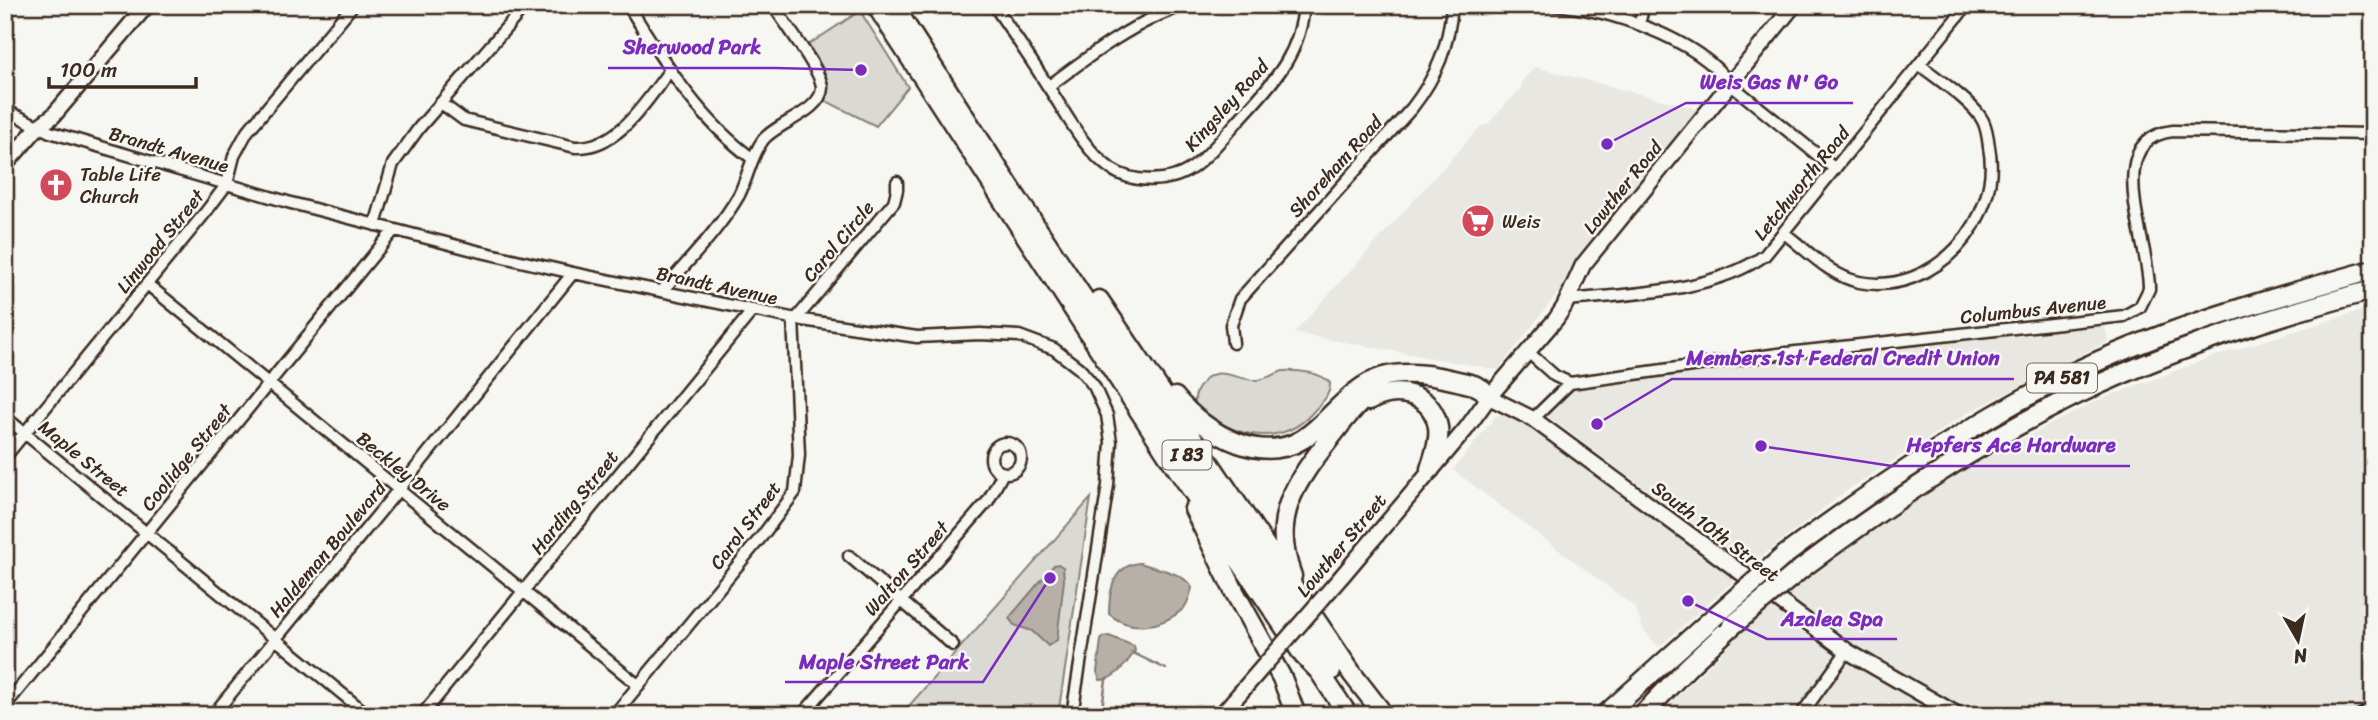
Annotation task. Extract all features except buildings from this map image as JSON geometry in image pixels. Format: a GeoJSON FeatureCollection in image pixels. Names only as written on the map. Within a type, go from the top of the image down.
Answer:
{"type":"FeatureCollection","features":[{"type":"Feature","properties":{"kind":"highway","name":"I 83"},"geometry":{"type":"LineString","coordinates":[[876,5],[1168,455],[1304,656],[1307,669],[1335,715]]}},
{"type":"Feature","properties":{"kind":"highway","name":"I 83"},"geometry":{"type":"LineString","coordinates":[[893,5],[1015,195],[1360,715]]}},
{"type":"Feature","properties":{"kind":"highway"},"geometry":{"type":"LineString","coordinates":[[909,30],[1140,358],[1353,675],[1384,715]]}},
{"type":"Feature","properties":{"kind":"highway","name":"PA 581"},"geometry":{"type":"LineString","coordinates":[[1618,715],[1706,624],[1785,555],[1915,462],[2064,378],[2189,326],[2254,304],[2373,270]]}},
{"type":"Feature","properties":{"kind":"highway","name":"PA 581"},"geometry":{"type":"LineString","coordinates":[[1642,715],[1733,625],[1801,569],[1925,480],[2014,428],[2075,396],[2196,344],[2373,290]]}},
{"type":"Feature","properties":{"kind":"highway"},"geometry":{"type":"LineString","coordinates":[[1140,358],[1179,402],[1202,423],[1241,444],[1262,449],[1277,449],[1299,441],[1368,384],[1399,374],[1474,384],[1489,397]]}},
{"type":"Feature","properties":{"kind":"highway"},"geometry":{"type":"LineString","coordinates":[[1307,607],[1286,558],[1283,540],[1285,510],[1303,472],[1364,399],[1375,391],[1403,383],[1418,383],[1489,397]]}},
{"type":"Feature","properties":{"kind":"highway"},"geometry":{"type":"LineString","coordinates":[[1357,408],[1393,391],[1411,394],[1423,402],[1437,424],[1438,443],[1430,469]]}},
{"type":"Feature","properties":{"kind":"highway"},"geometry":{"type":"LineString","coordinates":[[1168,455],[1230,582],[1282,678],[1296,715]]}},
{"type":"Feature","properties":{"kind":"highway"},"geometry":{"type":"LineString","coordinates":[[1605,715],[1706,624]]}},
{"type":"Feature","properties":{"kind":"highway"},"geometry":{"type":"LineString","coordinates":[[1304,656],[1319,671],[1348,715]]}},
{"type":"Feature","properties":{"kind":"main road"},"geometry":{"type":"LineString","coordinates":[[5,165],[38,127],[53,116],[147,5]]}},
{"type":"Feature","properties":{"kind":"main road","name":"Lowther Road"},"geometry":{"type":"LineString","coordinates":[[1489,397],[1556,319],[1583,265],[1794,5]]}},
{"type":"Feature","properties":{"kind":"main road","name":"South 10th Street"},"geometry":{"type":"LineString","coordinates":[[1489,397],[1533,419],[1847,651],[1958,715]]}},
{"type":"Feature","properties":{"kind":"main road","name":"Lowther Street"},"geometry":{"type":"LineString","coordinates":[[1221,715],[1466,429],[1489,397]]}},
{"type":"Feature","properties":{"kind":"street","name":"Linwood Street"},"geometry":{"type":"LineString","coordinates":[[5,457],[227,184],[234,156],[247,132],[353,5]]}},
{"type":"Feature","properties":{"kind":"street"},"geometry":{"type":"LineString","coordinates":[[375,225],[393,164],[526,5]]}},
{"type":"Feature","properties":{"kind":"street"},"geometry":{"type":"LineString","coordinates":[[628,5],[670,70],[711,124],[753,159]]}},
{"type":"Feature","properties":{"kind":"street"},"geometry":{"type":"LineString","coordinates":[[662,291],[729,211],[763,139],[813,106],[822,88],[814,68],[773,5]]}},
{"type":"Feature","properties":{"kind":"street","name":"Kingsley Road"},"geometry":{"type":"LineString","coordinates":[[994,5],[1084,141],[1111,169],[1132,178],[1146,180],[1174,176],[1192,168],[1286,66],[1299,36],[1304,5]]}},
{"type":"Feature","properties":{"kind":"street"},"geometry":{"type":"LineString","coordinates":[[1049,86],[1146,21],[1186,5]]}},
{"type":"Feature","properties":{"kind":"street","name":"Shoreham Road"},"geometry":{"type":"LineString","coordinates":[[1233,343],[1231,325],[1240,299],[1412,108],[1434,77],[1445,50],[1452,5]]}},
{"type":"Feature","properties":{"kind":"street"},"geometry":{"type":"LineString","coordinates":[[1553,5],[1590,10],[1639,24],[1666,36],[1719,69],[1730,84],[1835,169]]}},
{"type":"Feature","properties":{"kind":"street"},"geometry":{"type":"LineString","coordinates":[[1639,24],[1644,5]]}},
{"type":"Feature","properties":{"kind":"street","name":"Letchworth Road"},"geometry":{"type":"LineString","coordinates":[[1567,300],[1696,284],[1722,278],[1752,264],[1770,250],[1967,5]]}},
{"type":"Feature","properties":{"kind":"street"},"geometry":{"type":"LineString","coordinates":[[1784,233],[1839,275],[1873,284],[1888,283],[1924,272],[1953,253],[1968,236],[1983,210],[1991,176],[1991,154],[1986,127],[1976,111],[1920,65]]}},
{"type":"Feature","properties":{"kind":"street"},"geometry":{"type":"LineString","coordinates":[[442,103],[464,120],[575,147],[586,147],[602,143],[617,133],[670,70]]}},
{"type":"Feature","properties":{"kind":"street","name":"Brandt Avenue"},"geometry":{"type":"LineString","coordinates":[[5,110],[52,133],[227,184],[394,230],[573,273],[794,318],[917,337],[980,334],[1031,339],[1055,349],[1068,358],[1094,386],[1107,415],[1111,442],[1110,464],[1072,715]]}},
{"type":"Feature","properties":{"kind":"street","name":"Columbus Avenue"},"geometry":{"type":"LineString","coordinates":[[1570,383],[1778,354],[2124,316],[2140,307],[2148,289],[2132,170],[2139,150],[2153,136],[2174,131],[2373,134]]}},
{"type":"Feature","properties":{"kind":"street","name":"Carol Circle"},"geometry":{"type":"LineString","coordinates":[[794,318],[894,202],[897,182]]}},
{"type":"Feature","properties":{"kind":"street","name":"Coolidge Street"},"geometry":{"type":"LineString","coordinates":[[5,706],[394,230]]}},
{"type":"Feature","properties":{"kind":"street","name":"Haldeman Boulevard"},"geometry":{"type":"LineString","coordinates":[[213,715],[573,273]]}},
{"type":"Feature","properties":{"kind":"street","name":"Beckley Drive"},"geometry":{"type":"LineString","coordinates":[[147,285],[638,685]]}},
{"type":"Feature","properties":{"kind":"street","name":"Harding Street"},"geometry":{"type":"LineString","coordinates":[[422,715],[753,310]]}},
{"type":"Feature","properties":{"kind":"street","name":"Carol Street"},"geometry":{"type":"LineString","coordinates":[[614,715],[762,536],[795,492],[799,455],[794,318]]}},
{"type":"Feature","properties":{"kind":"street"},"geometry":{"type":"LineString","coordinates":[[1528,352],[1555,376],[1570,383],[1533,419]]}},
{"type":"Feature","properties":{"kind":"street","name":"Maple Street"},"geometry":{"type":"LineString","coordinates":[[5,416],[368,715]]}},
{"type":"Feature","properties":{"kind":"street","name":"Walton Street"},"geometry":{"type":"LineString","coordinates":[[802,715],[988,501],[1003,473]]}},
{"type":"Feature","properties":{"kind":"street"},"geometry":{"type":"LineString","coordinates":[[849,555],[953,645]]}},
{"type":"Feature","properties":{"kind":"street"},"geometry":{"type":"LineString","coordinates":[[1801,715],[1847,651]]}},
{"type":"Feature","properties":{"kind":"shaded area"},"geometry":{"type":"Polygon","coordinates":[[[860,11],[908,87],[876,126],[826,101],[827,78],[808,45],[860,11]]]}},
{"type":"Feature","properties":{"kind":"shaded area"},"geometry":{"type":"Polygon","coordinates":[[[1535,67],[1701,110],[1582,257],[1498,370],[1294,333],[1481,126],[1487,125],[1522,87],[1522,81],[1535,67]]]}},
{"type":"Feature","properties":{"kind":"shaded area"},"geometry":{"type":"Polygon","coordinates":[[[2373,307],[2373,715],[1658,715],[1760,616],[1818,567],[1965,469],[2094,402],[2209,358],[2373,307]]]}},
{"type":"Feature","properties":{"kind":"shaded area"},"geometry":{"type":"Polygon","coordinates":[[[2105,324],[2108,341],[1966,414],[1849,489],[1749,566],[1546,415],[1576,386],[2105,324]]]}},
{"type":"Feature","properties":{"kind":"shaded area"},"geometry":{"type":"Polygon","coordinates":[[[1283,371],[1315,374],[1330,383],[1327,395],[1320,405],[1301,423],[1287,431],[1256,435],[1240,431],[1196,407],[1197,391],[1212,375],[1225,374],[1256,380],[1283,371]]]}},
{"type":"Feature","properties":{"kind":"shaded area"},"geometry":{"type":"Polygon","coordinates":[[[1502,415],[1523,422],[1736,579],[1659,647],[1644,631],[1635,607],[1453,470],[1496,416],[1502,415]]]}},
{"type":"Feature","properties":{"kind":"shaded area"},"geometry":{"type":"Polygon","coordinates":[[[1091,498],[1058,715],[901,715],[1091,498]]]}},
{"type":"Feature","properties":{"kind":"shaded area"},"geometry":{"type":"Polygon","coordinates":[[[1140,563],[1183,578],[1192,588],[1183,609],[1156,624],[1126,623],[1109,614],[1112,588],[1118,574],[1131,565],[1140,563]]]}},
{"type":"Feature","properties":{"kind":"shaded area"},"geometry":{"type":"Polygon","coordinates":[[[1054,565],[1063,567],[1064,580],[1057,640],[1048,646],[1032,631],[1014,625],[1009,618],[1054,565]]]}},
{"type":"Feature","properties":{"kind":"shaded area"},"geometry":{"type":"Polygon","coordinates":[[[1109,636],[1134,646],[1135,651],[1116,674],[1100,680],[1097,672],[1101,640],[1109,636]]]}},
{"type":"Feature","properties":{"kind":"waterway"},"geometry":{"type":"LineString","coordinates":[[1131,652],[1166,669]]}},
{"type":"Feature","properties":{"kind":"waterway"},"geometry":{"type":"LineString","coordinates":[[1101,715],[1106,680]]}},
{"type":"Feature","properties":{"kind":"railway"},"geometry":{"type":"LineString","coordinates":[[2351,715],[2373,702]]}},
{"type":"Feature","properties":{"kind":"place","name":"Sherwood Park"},"geometry":{"type":"Point","coordinates":[861,70]}},
{"type":"Feature","properties":{"kind":"place","name":"Weis Gas N' Go"},"geometry":{"type":"Point","coordinates":[1607,144]}},
{"type":"Feature","properties":{"kind":"place","name":"Table Life Church"},"geometry":{"type":"Point","coordinates":[56,185]}},
{"type":"Feature","properties":{"kind":"place","name":"Weis"},"geometry":{"type":"Point","coordinates":[1478,221]}},
{"type":"Feature","properties":{"kind":"place","name":"Members 1st Federal Credit Union"},"geometry":{"type":"Point","coordinates":[1597,424]}},
{"type":"Feature","properties":{"kind":"place","name":"Hepfers Ace Hardware"},"geometry":{"type":"Point","coordinates":[1761,446]}},
{"type":"Feature","properties":{"kind":"place","name":"Maple Street Park"},"geometry":{"type":"Point","coordinates":[1050,578]}},
{"type":"Feature","properties":{"kind":"place","name":"Azalea Spa"},"geometry":{"type":"Point","coordinates":[1688,601]}}]}
